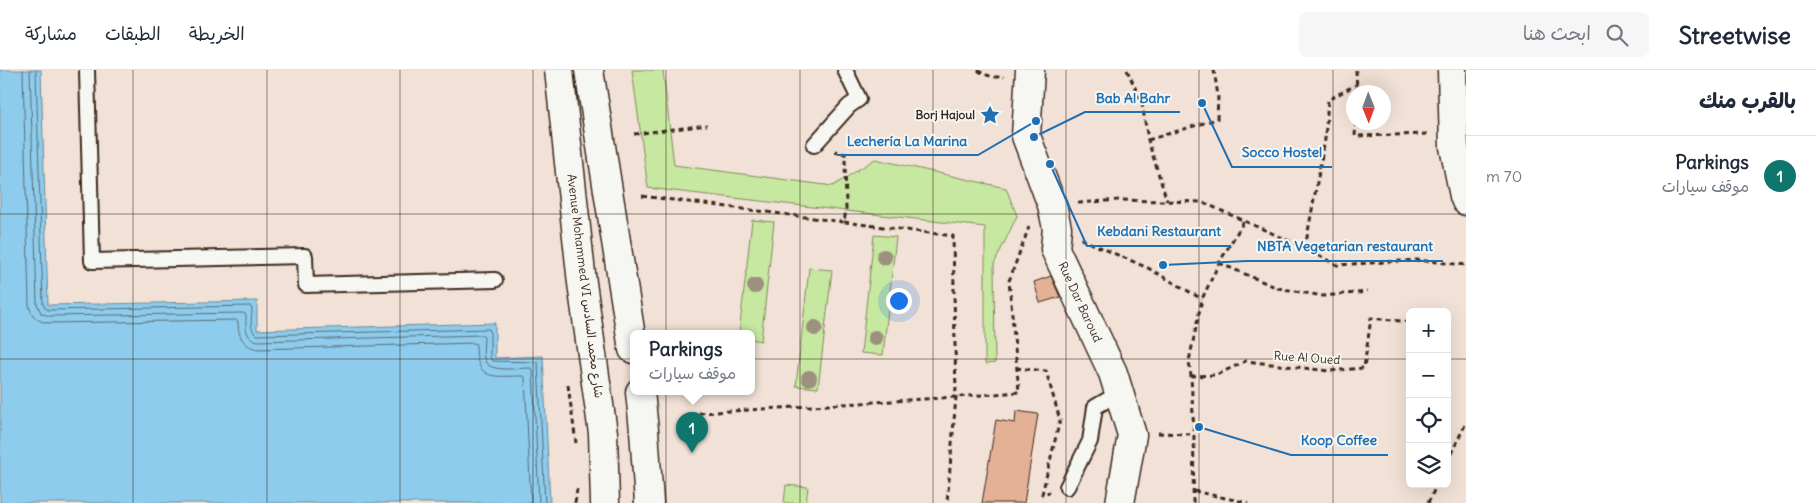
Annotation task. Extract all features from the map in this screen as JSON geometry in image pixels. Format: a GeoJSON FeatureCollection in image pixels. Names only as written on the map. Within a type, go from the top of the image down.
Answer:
{"type":"FeatureCollection","features":[{"type":"Feature","properties":{"kind":"main road","name":"Avenue Mohammed VI شارع محمد السادس"},"geometry":{"type":"LineString","coordinates":[[559,70],[582,283],[603,433],[605,503]]}},
{"type":"Feature","properties":{"kind":"main road"},"geometry":{"type":"LineString","coordinates":[[589,70],[630,330]]}},
{"type":"Feature","properties":{"kind":"main road","name":"Rue Dar Baroud"},"geometry":{"type":"LineString","coordinates":[[1030,70],[1026,136],[1055,216],[1056,249],[1113,373],[1132,435],[1120,503]]}},
{"type":"Feature","properties":{"kind":"main road"},"geometry":{"type":"LineString","coordinates":[[1452,70],[1454,147],[1466,201]]}},
{"type":"Feature","properties":{"kind":"main road"},"geometry":{"type":"LineString","coordinates":[[640,395],[649,503]]}},
{"type":"Feature","properties":{"kind":"lane"},"geometry":{"type":"LineString","coordinates":[[87,70],[92,261],[305,256],[306,284],[495,280]]}},
{"type":"Feature","properties":{"kind":"lane"},"geometry":{"type":"LineString","coordinates":[[814,145],[849,106],[859,99],[845,70]]}},
{"type":"Feature","properties":{"kind":"lane"},"geometry":{"type":"LineString","coordinates":[[1067,487],[1090,441],[1095,407],[1119,393]]}},
{"type":"Feature","properties":{"kind":"path"},"geometry":{"type":"LineString","coordinates":[[1127,70],[1142,103],[1148,140],[1167,201]]}},
{"type":"Feature","properties":{"kind":"path"},"geometry":{"type":"LineString","coordinates":[[1148,140],[1217,120],[1218,96],[1214,70]]}},
{"type":"Feature","properties":{"kind":"path"},"geometry":{"type":"LineString","coordinates":[[1306,248],[1325,139],[1328,100],[1357,84],[1356,70]]}},
{"type":"Feature","properties":{"kind":"path"},"geometry":{"type":"LineString","coordinates":[[634,134],[708,125]]}},
{"type":"Feature","properties":{"kind":"path"},"geometry":{"type":"LineString","coordinates":[[1355,130],[1354,136],[1406,136],[1454,131]]}},
{"type":"Feature","properties":{"kind":"path"},"geometry":{"type":"LineString","coordinates":[[814,145],[845,154],[846,210],[844,222]]}},
{"type":"Feature","properties":{"kind":"path"},"geometry":{"type":"LineString","coordinates":[[642,196],[953,236],[956,397],[947,503]]}},
{"type":"Feature","properties":{"kind":"path"},"geometry":{"type":"LineString","coordinates":[[1055,216],[1119,200],[1202,202],[1306,248],[1337,265],[1417,260],[1466,266]]}},
{"type":"Feature","properties":{"kind":"path"},"geometry":{"type":"LineString","coordinates":[[1055,216],[1202,299]]}},
{"type":"Feature","properties":{"kind":"path"},"geometry":{"type":"LineString","coordinates":[[1193,503],[1194,434],[1189,361],[1202,299],[1219,263],[1244,221]]}},
{"type":"Feature","properties":{"kind":"path"},"geometry":{"type":"LineString","coordinates":[[699,413],[1019,392],[1009,281],[1030,225]]}},
{"type":"Feature","properties":{"kind":"path"},"geometry":{"type":"LineString","coordinates":[[1219,263],[1278,288],[1323,296],[1367,292]]}},
{"type":"Feature","properties":{"kind":"path","name":"Rue Al Oued"},"geometry":{"type":"LineString","coordinates":[[1191,376],[1216,374],[1246,362],[1329,370],[1364,368],[1371,318],[1406,322]]}},
{"type":"Feature","properties":{"kind":"path"},"geometry":{"type":"LineString","coordinates":[[1016,368],[1046,371],[1060,420],[1042,494],[1067,487]]}},
{"type":"Feature","properties":{"kind":"path"},"geometry":{"type":"LineString","coordinates":[[1451,454],[1466,422]]}},
{"type":"Feature","properties":{"kind":"path"},"geometry":{"type":"LineString","coordinates":[[1171,432],[1194,434]]}},
{"type":"Feature","properties":{"kind":"path"},"geometry":{"type":"LineString","coordinates":[[1428,503],[1435,488]]}},
{"type":"Feature","properties":{"kind":"path"},"geometry":{"type":"LineString","coordinates":[[1194,490],[1248,503]]}},
{"type":"Feature","properties":{"kind":"green space"},"geometry":{"type":"Polygon","coordinates":[[[632,70],[663,70],[674,165],[833,186],[875,159],[1006,188],[1017,216],[994,264],[995,363],[985,364],[985,227],[648,188],[632,70]]]}},
{"type":"Feature","properties":{"kind":"green space"},"geometry":{"type":"Polygon","coordinates":[[[752,220],[774,222],[761,341],[755,340],[755,330],[739,330],[752,220]]]}},
{"type":"Feature","properties":{"kind":"green space"},"geometry":{"type":"Polygon","coordinates":[[[874,235],[896,237],[883,355],[861,353],[874,235]]]}},
{"type":"Feature","properties":{"kind":"green space"},"geometry":{"type":"Polygon","coordinates":[[[809,268],[832,270],[818,388],[796,386],[809,268]]]}},
{"type":"Feature","properties":{"kind":"green space"},"geometry":{"type":"Polygon","coordinates":[[[786,485],[808,487],[806,503],[784,503],[786,485]]]}},
{"type":"Feature","properties":{"kind":"water"},"geometry":{"type":"Polygon","coordinates":[[[0,70],[41,70],[48,305],[257,301],[257,330],[495,323],[495,358],[543,356],[550,503],[0,503],[0,70]]]}},
{"type":"Feature","properties":{"kind":"building"},"geometry":{"type":"Polygon","coordinates":[[[1051,276],[1060,297],[1040,303],[1034,282],[1051,276]]]}},
{"type":"Feature","properties":{"kind":"building"},"geometry":{"type":"Polygon","coordinates":[[[1016,411],[1038,414],[1024,503],[982,503],[996,420],[1015,423],[1016,411]]]}},
{"type":"Feature","properties":{"kind":"place","name":"Socco Hostel"},"geometry":{"type":"Point","coordinates":[1202,103]}},
{"type":"Feature","properties":{"kind":"place","name":"Borj Hajoul"},"geometry":{"type":"Point","coordinates":[990,115]}},
{"type":"Feature","properties":{"kind":"place","name":"Lechería La Marina"},"geometry":{"type":"Point","coordinates":[1036,121]}},
{"type":"Feature","properties":{"kind":"place","name":"Bab Al Bahr"},"geometry":{"type":"Point","coordinates":[1034,137]}},
{"type":"Feature","properties":{"kind":"place","name":"Kebdani Restaurant"},"geometry":{"type":"Point","coordinates":[1050,164]}},
{"type":"Feature","properties":{"kind":"place","name":"NBTA Vegetarian restaurant"},"geometry":{"type":"Point","coordinates":[1163,265]}},
{"type":"Feature","properties":{"kind":"place","name":"Koop Coffee"},"geometry":{"type":"Point","coordinates":[1199,427]}},
{"type":"Feature","properties":{"kind":"place","name":"Parkings"},"geometry":{"type":"Point","coordinates":[692,453]}}]}
